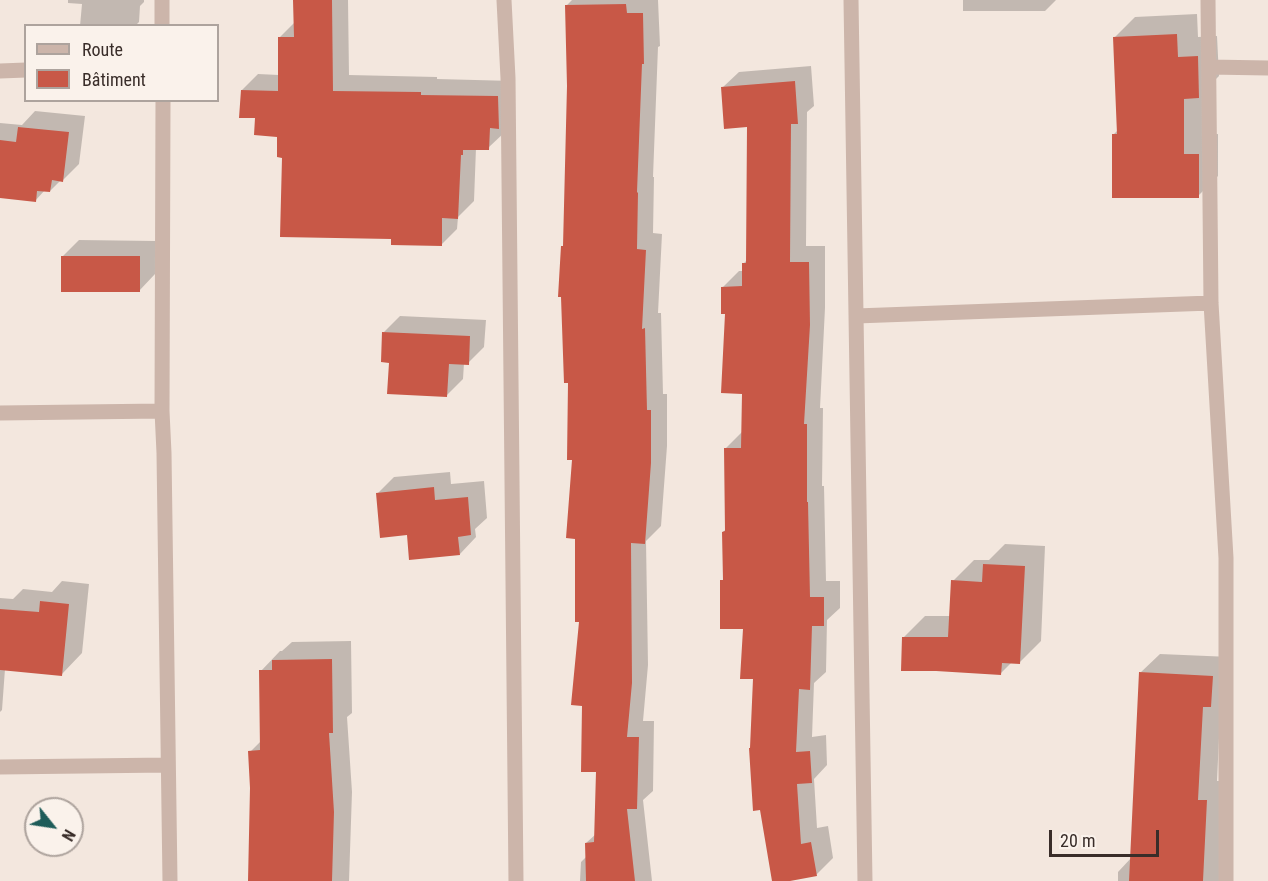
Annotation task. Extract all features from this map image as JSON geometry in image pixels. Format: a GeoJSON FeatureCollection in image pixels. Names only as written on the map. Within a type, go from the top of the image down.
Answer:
{"type":"FeatureCollection","features":[{"type":"Feature","properties":{"kind":"street"},"geometry":{"type":"LineString","coordinates":[[162,0],[162,24]]}},
{"type":"Feature","properties":{"kind":"street"},"geometry":{"type":"LineString","coordinates":[[504,0],[508,78],[516,881]]}},
{"type":"Feature","properties":{"kind":"street"},"geometry":{"type":"LineString","coordinates":[[851,0],[865,881]]}},
{"type":"Feature","properties":{"kind":"street"},"geometry":{"type":"LineString","coordinates":[[1208,0],[1211,303],[1226,558],[1226,881]]}},
{"type":"Feature","properties":{"kind":"street"},"geometry":{"type":"LineString","coordinates":[[1209,68],[1268,68]]}},
{"type":"Feature","properties":{"kind":"street"},"geometry":{"type":"LineString","coordinates":[[0,71],[24,70]]}},
{"type":"Feature","properties":{"kind":"street"},"geometry":{"type":"LineString","coordinates":[[163,102],[162,411],[170,881]]}},
{"type":"Feature","properties":{"kind":"street"},"geometry":{"type":"LineString","coordinates":[[856,316],[1211,303]]}},
{"type":"Feature","properties":{"kind":"street"},"geometry":{"type":"LineString","coordinates":[[0,413],[162,411]]}},
{"type":"Feature","properties":{"kind":"street"},"geometry":{"type":"LineString","coordinates":[[0,767],[168,765]]}},
{"type":"Feature","properties":{"kind":"building"},"geometry":{"type":"Polygon","coordinates":[[[293,0],[332,0],[333,91],[498,96],[499,129],[490,128],[489,150],[463,150],[463,155],[461,155],[458,219],[442,218],[442,246],[391,245],[391,239],[280,237],[282,158],[277,157],[277,137],[254,135],[255,118],[239,118],[241,90],[278,91],[278,37],[294,37],[293,0]]]}},
{"type":"Feature","properties":{"kind":"building"},"geometry":{"type":"Polygon","coordinates":[[[626,4],[627,13],[643,13],[644,64],[642,64],[637,192],[637,249],[646,250],[642,329],[645,328],[647,410],[651,410],[651,463],[645,544],[631,543],[632,683],[627,737],[639,737],[637,809],[627,809],[635,881],[586,881],[585,843],[594,842],[596,772],[581,772],[582,706],[571,705],[579,622],[575,622],[575,539],[566,538],[572,460],[567,460],[568,383],[564,383],[561,297],[558,297],[561,246],[563,246],[567,86],[565,5],[626,4]]]}},
{"type":"Feature","properties":{"kind":"building"},"geometry":{"type":"Polygon","coordinates":[[[1177,34],[1178,57],[1198,56],[1199,98],[1184,99],[1184,154],[1199,154],[1199,198],[1112,198],[1112,134],[1117,134],[1113,37],[1177,34]]]}},
{"type":"Feature","properties":{"kind":"building"},"geometry":{"type":"Polygon","coordinates":[[[795,81],[798,124],[791,124],[790,262],[809,262],[810,325],[804,424],[807,424],[810,597],[824,597],[824,626],[812,626],[810,690],[799,689],[796,752],[810,751],[812,783],[797,784],[801,844],[811,842],[817,876],[790,881],[772,881],[760,810],[753,811],[749,748],[753,679],[740,679],[743,629],[720,629],[720,580],[723,580],[722,532],[725,531],[724,448],[741,448],[742,394],[721,393],[725,314],[721,314],[721,287],[742,286],[742,263],[746,263],[747,127],[724,129],[721,87],[795,81]]]}},
{"type":"Feature","properties":{"kind":"building"},"geometry":{"type":"Polygon","coordinates":[[[18,127],[69,132],[63,182],[52,180],[50,192],[37,191],[36,202],[0,198],[0,140],[16,142],[18,127]]]}},
{"type":"Feature","properties":{"kind":"building"},"geometry":{"type":"Polygon","coordinates":[[[61,256],[140,256],[140,292],[61,292],[61,256]]]}},
{"type":"Feature","properties":{"kind":"building"},"geometry":{"type":"Polygon","coordinates":[[[382,332],[470,336],[469,365],[449,364],[447,397],[387,394],[389,363],[381,362],[382,332]]]}},
{"type":"Feature","properties":{"kind":"building"},"geometry":{"type":"Polygon","coordinates":[[[434,487],[435,500],[468,497],[471,535],[458,537],[460,555],[409,560],[407,535],[380,538],[376,493],[434,487]]]}},
{"type":"Feature","properties":{"kind":"building"},"geometry":{"type":"Polygon","coordinates":[[[983,564],[1025,566],[1020,664],[1002,663],[1001,675],[901,671],[902,637],[948,637],[951,580],[982,582],[983,564]]]}},
{"type":"Feature","properties":{"kind":"building"},"geometry":{"type":"Polygon","coordinates":[[[40,601],[69,604],[62,676],[0,670],[0,609],[39,612],[40,601]]]}},
{"type":"Feature","properties":{"kind":"building"},"geometry":{"type":"Polygon","coordinates":[[[332,659],[333,733],[329,733],[334,812],[332,881],[248,881],[250,788],[248,751],[260,750],[259,670],[272,670],[272,660],[332,659]]]}},
{"type":"Feature","properties":{"kind":"building"},"geometry":{"type":"Polygon","coordinates":[[[1139,672],[1213,676],[1211,707],[1203,707],[1198,800],[1207,800],[1203,881],[1129,881],[1139,672]]]}}]}
